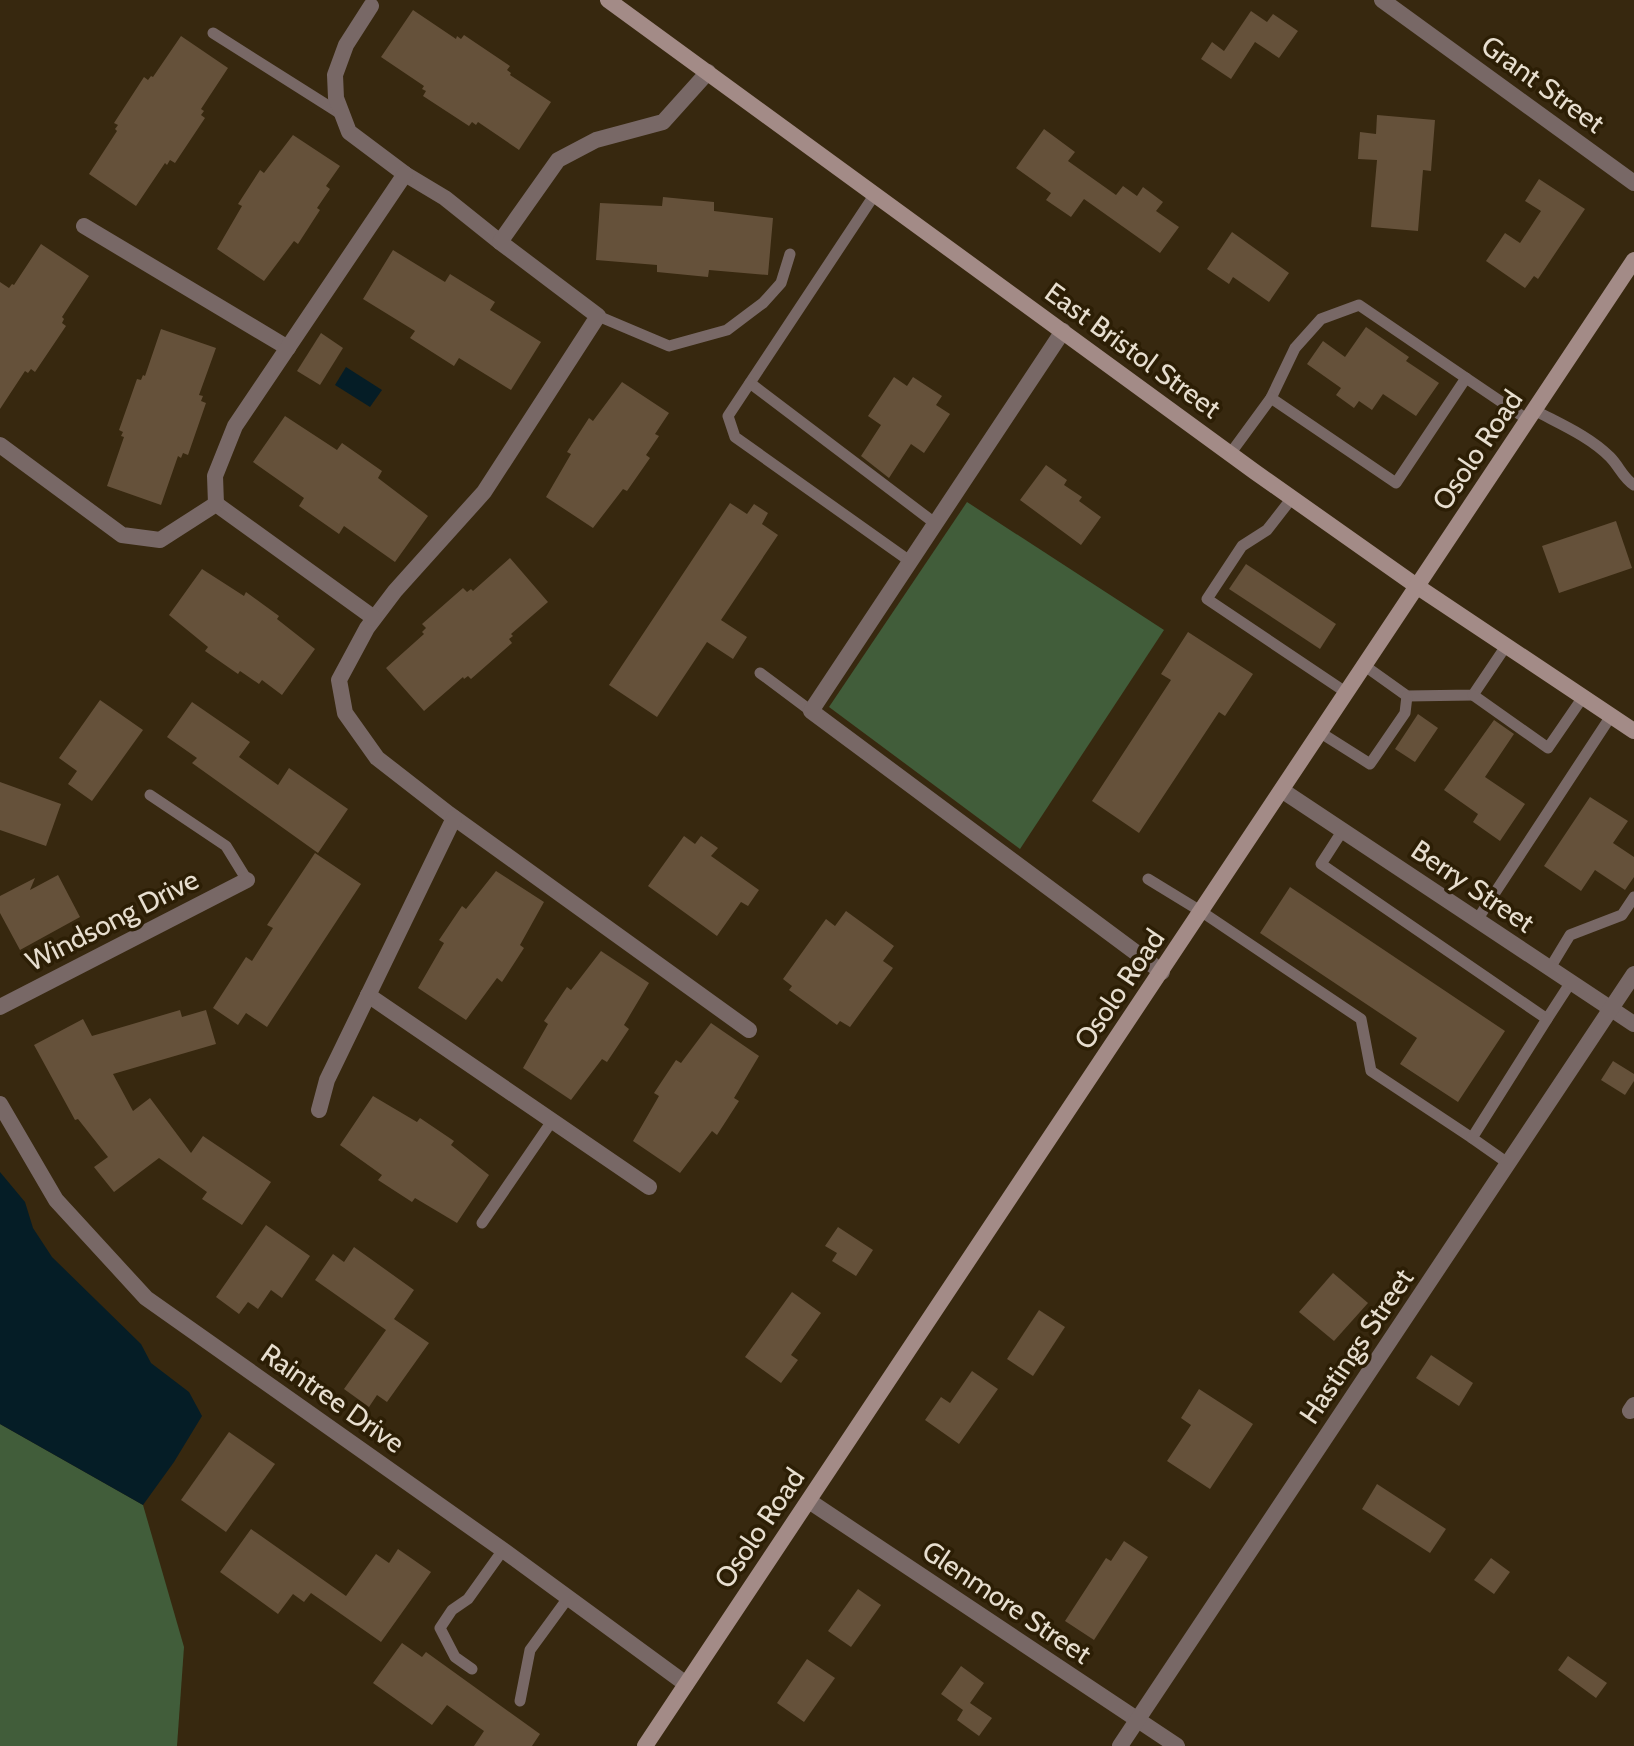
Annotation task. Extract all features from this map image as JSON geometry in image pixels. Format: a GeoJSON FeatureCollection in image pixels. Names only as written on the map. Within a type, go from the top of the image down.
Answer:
{"type":"FeatureCollection","features":[{"type":"Feature","properties":{"kind":"street","name":"East Bristol Street"},"geometry":{"type":"LineString","coordinates":[[608,0],[1230,454],[1418,587],[1634,731]]}},
{"type":"Feature","properties":{"kind":"street","name":"Grant Street"},"geometry":{"type":"LineString","coordinates":[[1382,0],[1634,183]]}},
{"type":"Feature","properties":{"kind":"street"},"geometry":{"type":"LineString","coordinates":[[371,6],[346,45],[335,75],[341,114],[349,132],[405,174],[445,198],[598,316],[484,492],[374,618],[339,680],[345,713],[377,758],[454,818],[749,1030]]}},
{"type":"Feature","properties":{"kind":"street"},"geometry":{"type":"LineString","coordinates":[[500,242],[558,160],[596,140],[663,122],[708,72]]}},
{"type":"Feature","properties":{"kind":"street"},"geometry":{"type":"LineString","coordinates":[[216,504],[215,476],[235,426],[405,174]]}},
{"type":"Feature","properties":{"kind":"street"},"geometry":{"type":"LineString","coordinates":[[84,226],[288,348]]}},
{"type":"Feature","properties":{"kind":"street","name":"Osolo Road"},"geometry":{"type":"LineString","coordinates":[[645,1746],[1634,260]]}},
{"type":"Feature","properties":{"kind":"street"},"geometry":{"type":"LineString","coordinates":[[1063,331],[811,711],[1162,972]]}},
{"type":"Feature","properties":{"kind":"street"},"geometry":{"type":"LineString","coordinates":[[0,445],[122,535],[160,540],[216,504]]}},
{"type":"Feature","properties":{"kind":"street"},"geometry":{"type":"LineString","coordinates":[[216,504],[374,618]]}},
{"type":"Feature","properties":{"kind":"street","name":"Berry Street"},"geometry":{"type":"LineString","coordinates":[[1283,791],[1634,1024]]}},
{"type":"Feature","properties":{"kind":"street"},"geometry":{"type":"LineString","coordinates":[[319,1110],[327,1080],[454,818]]}},
{"type":"Feature","properties":{"kind":"street","name":"Windsong Drive"},"geometry":{"type":"LineString","coordinates":[[0,1007],[247,880]]}},
{"type":"Feature","properties":{"kind":"street","name":"Hastings Street"},"geometry":{"type":"LineString","coordinates":[[1120,1746],[1634,974]]}},
{"type":"Feature","properties":{"kind":"street"},"geometry":{"type":"LineString","coordinates":[[368,995],[649,1187]]}},
{"type":"Feature","properties":{"kind":"street","name":"Raintree Drive"},"geometry":{"type":"LineString","coordinates":[[0,1104],[56,1200],[146,1298],[503,1550],[686,1684]]}},
{"type":"Feature","properties":{"kind":"street","name":"Glenmore Street"},"geometry":{"type":"LineString","coordinates":[[809,1501],[1177,1746]]}},
{"type":"Feature","properties":{"kind":"lane"},"geometry":{"type":"LineString","coordinates":[[213,33],[341,114]]}},
{"type":"Feature","properties":{"kind":"lane"},"geometry":{"type":"LineString","coordinates":[[875,194],[728,416],[735,437],[911,562]]}},
{"type":"Feature","properties":{"kind":"lane"},"geometry":{"type":"LineString","coordinates":[[598,316],[669,346],[727,330],[763,303],[781,283],[790,254]]}},
{"type":"Feature","properties":{"kind":"lane"},"geometry":{"type":"LineString","coordinates":[[1230,454],[1271,398],[1295,348],[1321,319],[1359,305],[1466,378],[1531,415],[1592,442],[1612,459],[1634,485]]}},
{"type":"Feature","properties":{"kind":"lane"},"geometry":{"type":"LineString","coordinates":[[1271,398],[1396,483],[1466,378]]}},
{"type":"Feature","properties":{"kind":"lane"},"geometry":{"type":"LineString","coordinates":[[750,383],[936,524]]}},
{"type":"Feature","properties":{"kind":"lane"},"geometry":{"type":"LineString","coordinates":[[1292,498],[1267,530],[1242,546],[1207,599],[1347,693]]}},
{"type":"Feature","properties":{"kind":"lane"},"geometry":{"type":"LineString","coordinates":[[1473,695],[1506,646]]}},
{"type":"Feature","properties":{"kind":"lane"},"geometry":{"type":"LineString","coordinates":[[1365,666],[1407,696],[1473,695],[1548,748],[1583,697]]}},
{"type":"Feature","properties":{"kind":"lane"},"geometry":{"type":"LineString","coordinates":[[760,673],[811,711]]}},
{"type":"Feature","properties":{"kind":"lane"},"geometry":{"type":"LineString","coordinates":[[1321,733],[1370,764],[1405,713],[1407,696]]}},
{"type":"Feature","properties":{"kind":"lane"},"geometry":{"type":"LineString","coordinates":[[1477,920],[1611,716]]}},
{"type":"Feature","properties":{"kind":"lane"},"geometry":{"type":"LineString","coordinates":[[150,795],[226,846],[247,880]]}},
{"type":"Feature","properties":{"kind":"lane"},"geometry":{"type":"LineString","coordinates":[[1343,830],[1321,864],[1547,1019]]}},
{"type":"Feature","properties":{"kind":"lane"},"geometry":{"type":"LineString","coordinates":[[1148,879],[1361,1019],[1371,1071],[1509,1164]]}},
{"type":"Feature","properties":{"kind":"lane"},"geometry":{"type":"LineString","coordinates":[[1550,968],[1570,935],[1622,915],[1634,897]]}},
{"type":"Feature","properties":{"kind":"lane"},"geometry":{"type":"LineString","coordinates":[[1472,1138],[1571,982]]}},
{"type":"Feature","properties":{"kind":"lane"},"geometry":{"type":"LineString","coordinates":[[482,1223],[552,1121]]}},
{"type":"Feature","properties":{"kind":"lane"},"geometry":{"type":"LineString","coordinates":[[472,1669],[455,1657],[440,1628],[452,1610],[468,1599],[503,1550]]}},
{"type":"Feature","properties":{"kind":"lane"},"geometry":{"type":"LineString","coordinates":[[520,1701],[530,1650],[568,1598]]}},
{"type":"Feature","properties":{"kind":"green space"},"geometry":{"type":"Polygon","coordinates":[[[967,502],[1164,630],[1020,849],[829,707],[967,502]]]}},
{"type":"Feature","properties":{"kind":"green space"},"geometry":{"type":"Polygon","coordinates":[[[0,1424],[143,1505],[184,1647],[177,1746],[0,1746],[0,1424]]]}},
{"type":"Feature","properties":{"kind":"water"},"geometry":{"type":"Polygon","coordinates":[[[346,367],[382,390],[370,407],[335,385],[346,367]]]}},
{"type":"Feature","properties":{"kind":"water"},"geometry":{"type":"Polygon","coordinates":[[[0,1172],[25,1202],[33,1228],[52,1257],[141,1344],[151,1363],[189,1392],[202,1416],[143,1505],[0,1424],[0,1172]]]}},
{"type":"Feature","properties":{"kind":"building"},"geometry":{"type":"Polygon","coordinates":[[[413,10],[456,39],[464,35],[510,66],[507,70],[510,75],[551,102],[519,150],[478,122],[476,125],[472,122],[469,126],[423,96],[426,91],[422,89],[424,86],[381,57],[413,10]]]}},
{"type":"Feature","properties":{"kind":"building"},"geometry":{"type":"Polygon","coordinates":[[[1251,11],[1267,22],[1273,14],[1298,31],[1279,58],[1255,42],[1231,79],[1201,59],[1212,42],[1224,51],[1251,11]]]}},
{"type":"Feature","properties":{"kind":"building"},"geometry":{"type":"Polygon","coordinates":[[[181,36],[228,68],[201,109],[204,111],[201,115],[205,118],[175,163],[170,160],[167,165],[165,163],[136,206],[89,174],[117,131],[118,125],[114,123],[144,77],[148,80],[153,77],[181,36]]]}},
{"type":"Feature","properties":{"kind":"building"},"geometry":{"type":"Polygon","coordinates":[[[1377,115],[1435,120],[1431,171],[1423,170],[1418,231],[1371,227],[1377,160],[1358,159],[1360,132],[1376,134],[1377,115]]]}},
{"type":"Feature","properties":{"kind":"building"},"geometry":{"type":"Polygon","coordinates":[[[1044,129],[1075,152],[1068,161],[1116,195],[1123,186],[1137,196],[1143,187],[1163,202],[1156,211],[1179,227],[1160,253],[1084,199],[1071,217],[1046,200],[1051,193],[1016,168],[1044,129]]]}},
{"type":"Feature","properties":{"kind":"building"},"geometry":{"type":"Polygon","coordinates":[[[293,135],[340,166],[326,186],[330,189],[317,208],[320,210],[298,244],[294,241],[264,281],[217,249],[242,206],[238,204],[260,170],[264,173],[293,135]]]}},
{"type":"Feature","properties":{"kind":"building"},"geometry":{"type":"Polygon","coordinates":[[[1539,179],[1585,209],[1538,279],[1534,276],[1525,288],[1486,261],[1505,233],[1520,243],[1541,211],[1525,201],[1539,179]]]}},
{"type":"Feature","properties":{"kind":"building"},"geometry":{"type":"Polygon","coordinates":[[[663,197],[714,202],[714,211],[773,218],[768,275],[709,270],[708,277],[657,272],[657,265],[596,260],[600,203],[662,206],[663,197]]]}},
{"type":"Feature","properties":{"kind":"building"},"geometry":{"type":"Polygon","coordinates":[[[1232,232],[1289,273],[1269,302],[1233,277],[1229,284],[1207,269],[1232,232]]]}},
{"type":"Feature","properties":{"kind":"building"},"geometry":{"type":"Polygon","coordinates":[[[41,244],[89,276],[62,317],[62,323],[66,326],[35,372],[31,369],[28,373],[25,371],[0,409],[0,282],[9,288],[14,285],[41,244]]]}},
{"type":"Feature","properties":{"kind":"building"},"geometry":{"type":"Polygon","coordinates":[[[393,250],[445,282],[450,274],[495,302],[490,310],[541,342],[511,390],[459,358],[454,366],[410,338],[415,331],[363,299],[393,250]]]}},
{"type":"Feature","properties":{"kind":"building"},"geometry":{"type":"Polygon","coordinates":[[[1366,327],[1409,357],[1406,361],[1439,383],[1416,416],[1383,394],[1372,410],[1359,401],[1354,408],[1336,395],[1341,388],[1307,364],[1323,341],[1345,357],[1366,327]]]}},
{"type":"Feature","properties":{"kind":"building"},"geometry":{"type":"Polygon","coordinates":[[[161,329],[216,348],[199,395],[203,396],[201,401],[206,403],[188,455],[183,453],[181,458],[178,456],[161,505],[107,486],[124,437],[119,430],[137,379],[145,376],[161,329]]]}},
{"type":"Feature","properties":{"kind":"building"},"geometry":{"type":"Polygon","coordinates":[[[321,333],[343,348],[320,385],[297,371],[321,333]]]}},
{"type":"Feature","properties":{"kind":"building"},"geometry":{"type":"Polygon","coordinates":[[[894,377],[907,386],[913,377],[942,396],[936,405],[950,414],[924,453],[911,444],[889,478],[861,456],[881,425],[868,416],[894,377]]]}},
{"type":"Feature","properties":{"kind":"building"},"geometry":{"type":"Polygon","coordinates":[[[622,382],[669,413],[646,455],[650,458],[627,491],[623,489],[593,528],[546,497],[571,454],[567,452],[589,418],[593,421],[622,382]]]}},
{"type":"Feature","properties":{"kind":"building"},"geometry":{"type":"Polygon","coordinates":[[[285,416],[337,450],[342,443],[382,471],[378,478],[428,516],[395,562],[344,526],[339,534],[299,506],[304,498],[253,462],[285,416]]]}},
{"type":"Feature","properties":{"kind":"building"},"geometry":{"type":"Polygon","coordinates":[[[1046,465],[1067,480],[1064,485],[1082,497],[1079,501],[1101,517],[1081,545],[1020,500],[1046,465]]]}},
{"type":"Feature","properties":{"kind":"building"},"geometry":{"type":"Polygon","coordinates":[[[730,503],[747,514],[754,504],[768,513],[762,524],[778,535],[721,620],[747,637],[733,659],[707,642],[657,717],[609,685],[730,503]]]}},
{"type":"Feature","properties":{"kind":"building"},"geometry":{"type":"Polygon","coordinates":[[[1616,521],[1632,568],[1559,593],[1542,546],[1616,521]]]}},
{"type":"Feature","properties":{"kind":"building"},"geometry":{"type":"Polygon","coordinates":[[[510,558],[548,602],[511,634],[513,636],[509,639],[512,643],[471,679],[463,677],[424,711],[386,668],[424,634],[422,632],[426,628],[422,624],[463,588],[467,592],[473,591],[510,558]]]}},
{"type":"Feature","properties":{"kind":"building"},"geometry":{"type":"Polygon","coordinates":[[[1246,564],[1336,624],[1320,649],[1229,589],[1246,564]]]}},
{"type":"Feature","properties":{"kind":"building"},"geometry":{"type":"Polygon","coordinates":[[[202,569],[244,596],[246,592],[279,616],[277,619],[315,649],[282,695],[262,680],[259,684],[240,671],[238,674],[205,651],[208,647],[169,615],[202,569]]]}},
{"type":"Feature","properties":{"kind":"building"},"geometry":{"type":"Polygon","coordinates":[[[1188,632],[1253,674],[1225,716],[1219,712],[1139,833],[1092,801],[1171,680],[1161,674],[1188,632]]]}},
{"type":"Feature","properties":{"kind":"building"},"geometry":{"type":"Polygon","coordinates":[[[100,700],[143,730],[92,801],[68,784],[77,771],[59,758],[100,700]]]}},
{"type":"Feature","properties":{"kind":"building"},"geometry":{"type":"Polygon","coordinates":[[[192,702],[250,742],[239,757],[278,785],[289,768],[348,809],[318,853],[192,763],[197,758],[167,737],[192,702]]]}},
{"type":"Feature","properties":{"kind":"building"},"geometry":{"type":"Polygon","coordinates":[[[1418,714],[1438,728],[1415,762],[1395,749],[1418,714]]]}},
{"type":"Feature","properties":{"kind":"building"},"geometry":{"type":"Polygon","coordinates":[[[1494,720],[1514,734],[1485,777],[1525,804],[1500,841],[1473,822],[1478,814],[1444,790],[1494,720]]]}},
{"type":"Feature","properties":{"kind":"building"},"geometry":{"type":"Polygon","coordinates":[[[0,782],[61,804],[46,846],[0,830],[0,782]]]}},
{"type":"Feature","properties":{"kind":"building"},"geometry":{"type":"Polygon","coordinates":[[[1590,797],[1628,821],[1613,843],[1634,857],[1634,877],[1625,890],[1595,870],[1581,891],[1544,866],[1590,797]]]}},
{"type":"Feature","properties":{"kind":"building"},"geometry":{"type":"Polygon","coordinates":[[[684,836],[695,844],[701,836],[718,848],[711,856],[759,890],[748,906],[741,902],[717,936],[648,886],[684,836]]]}},
{"type":"Feature","properties":{"kind":"building"},"geometry":{"type":"Polygon","coordinates":[[[315,853],[361,884],[267,1027],[246,1013],[238,1025],[213,1008],[246,957],[252,961],[273,928],[267,925],[315,853]]]}},
{"type":"Feature","properties":{"kind":"building"},"geometry":{"type":"Polygon","coordinates":[[[496,871],[544,902],[520,945],[524,948],[502,982],[497,978],[466,1020],[418,988],[444,943],[439,940],[462,906],[466,909],[496,871]]]}},
{"type":"Feature","properties":{"kind":"building"},"geometry":{"type":"Polygon","coordinates":[[[58,875],[80,917],[20,950],[0,913],[0,896],[35,878],[30,890],[58,875]]]}},
{"type":"Feature","properties":{"kind":"building"},"geometry":{"type":"Polygon","coordinates":[[[1290,887],[1505,1031],[1458,1102],[1400,1064],[1417,1038],[1260,933],[1290,887]]]}},
{"type":"Feature","properties":{"kind":"building"},"geometry":{"type":"Polygon","coordinates":[[[846,911],[894,946],[883,961],[893,968],[850,1027],[840,1021],[837,1025],[789,990],[792,986],[783,979],[826,919],[835,926],[846,911]]]}},
{"type":"Feature","properties":{"kind":"building"},"geometry":{"type":"Polygon","coordinates":[[[601,951],[649,983],[624,1025],[629,1029],[607,1062],[602,1059],[571,1100],[523,1068],[548,1024],[544,1021],[567,987],[571,990],[601,951]]]}},
{"type":"Feature","properties":{"kind":"building"},"geometry":{"type":"Polygon","coordinates":[[[180,1010],[182,1017],[206,1010],[216,1044],[113,1074],[133,1111],[150,1098],[191,1153],[203,1136],[271,1182],[242,1225],[202,1199],[207,1192],[159,1158],[114,1192],[94,1167],[108,1157],[78,1119],[75,1120],[34,1045],[83,1019],[92,1036],[180,1010]]]}},
{"type":"Feature","properties":{"kind":"building"},"geometry":{"type":"Polygon","coordinates":[[[711,1023],[759,1056],[734,1098],[739,1101],[717,1135],[712,1131],[680,1173],[633,1141],[659,1096],[654,1093],[676,1060],[681,1063],[711,1023]]]}},
{"type":"Feature","properties":{"kind":"building"},"geometry":{"type":"Polygon","coordinates":[[[1613,1061],[1634,1074],[1634,1081],[1625,1095],[1601,1080],[1613,1061]]]}},
{"type":"Feature","properties":{"kind":"building"},"geometry":{"type":"Polygon","coordinates":[[[373,1096],[417,1122],[420,1118],[454,1141],[451,1145],[489,1175],[457,1223],[415,1198],[412,1202],[378,1180],[382,1175],[340,1145],[373,1096]]]}},
{"type":"Feature","properties":{"kind":"building"},"geometry":{"type":"Polygon","coordinates":[[[266,1225],[310,1256],[282,1298],[271,1290],[258,1309],[248,1302],[239,1314],[216,1297],[266,1225]]]}},
{"type":"Feature","properties":{"kind":"building"},"geometry":{"type":"Polygon","coordinates":[[[838,1227],[873,1250],[856,1276],[832,1261],[837,1253],[825,1246],[838,1227]]]}},
{"type":"Feature","properties":{"kind":"building"},"geometry":{"type":"Polygon","coordinates":[[[354,1247],[414,1290],[394,1319],[429,1343],[387,1402],[377,1395],[369,1407],[344,1389],[386,1330],[315,1280],[333,1254],[344,1262],[354,1247]]]}},
{"type":"Feature","properties":{"kind":"building"},"geometry":{"type":"Polygon","coordinates":[[[1333,1273],[1368,1303],[1334,1341],[1299,1312],[1333,1273]]]}},
{"type":"Feature","properties":{"kind":"building"},"geometry":{"type":"Polygon","coordinates":[[[792,1292],[821,1313],[791,1355],[798,1360],[781,1383],[745,1357],[792,1292]]]}},
{"type":"Feature","properties":{"kind":"building"},"geometry":{"type":"Polygon","coordinates":[[[1039,1310],[1065,1327],[1033,1376],[1007,1359],[1039,1310]]]}},
{"type":"Feature","properties":{"kind":"building"},"geometry":{"type":"Polygon","coordinates":[[[1431,1355],[1473,1383],[1459,1406],[1416,1378],[1431,1355]]]}},
{"type":"Feature","properties":{"kind":"building"},"geometry":{"type":"Polygon","coordinates":[[[972,1371],[998,1389],[959,1444],[925,1420],[941,1397],[950,1403],[972,1371]]]}},
{"type":"Feature","properties":{"kind":"building"},"geometry":{"type":"Polygon","coordinates":[[[1199,1389],[1253,1424],[1210,1489],[1167,1461],[1191,1425],[1181,1418],[1199,1389]]]}},
{"type":"Feature","properties":{"kind":"building"},"geometry":{"type":"Polygon","coordinates":[[[229,1432],[275,1464],[226,1532],[181,1500],[229,1432]]]}},
{"type":"Feature","properties":{"kind":"building"},"geometry":{"type":"Polygon","coordinates":[[[1377,1484],[1446,1529],[1430,1553],[1362,1509],[1377,1484]]]}},
{"type":"Feature","properties":{"kind":"building"},"geometry":{"type":"Polygon","coordinates":[[[251,1529],[346,1596],[376,1554],[389,1563],[398,1549],[431,1572],[381,1642],[311,1593],[304,1602],[293,1594],[278,1614],[220,1572],[251,1529]]]}},
{"type":"Feature","properties":{"kind":"building"},"geometry":{"type":"Polygon","coordinates":[[[1124,1541],[1148,1557],[1094,1640],[1065,1621],[1106,1558],[1111,1561],[1124,1541]]]}},
{"type":"Feature","properties":{"kind":"building"},"geometry":{"type":"Polygon","coordinates":[[[1491,1558],[1510,1572],[1494,1594],[1474,1580],[1491,1558]]]}},
{"type":"Feature","properties":{"kind":"building"},"geometry":{"type":"Polygon","coordinates":[[[858,1589],[881,1605],[851,1647],[828,1631],[858,1589]]]}},
{"type":"Feature","properties":{"kind":"building"},"geometry":{"type":"Polygon","coordinates":[[[402,1643],[422,1657],[426,1652],[540,1734],[532,1746],[474,1746],[484,1731],[447,1705],[432,1725],[373,1683],[402,1643]]]}},
{"type":"Feature","properties":{"kind":"building"},"geometry":{"type":"Polygon","coordinates":[[[1568,1656],[1607,1683],[1596,1698],[1558,1670],[1568,1656]]]}},
{"type":"Feature","properties":{"kind":"building"},"geometry":{"type":"Polygon","coordinates":[[[807,1659],[835,1678],[804,1722],[777,1703],[807,1659]]]}},
{"type":"Feature","properties":{"kind":"building"},"geometry":{"type":"Polygon","coordinates":[[[961,1666],[984,1683],[970,1703],[992,1718],[979,1736],[957,1720],[963,1710],[941,1694],[961,1666]]]}}]}
